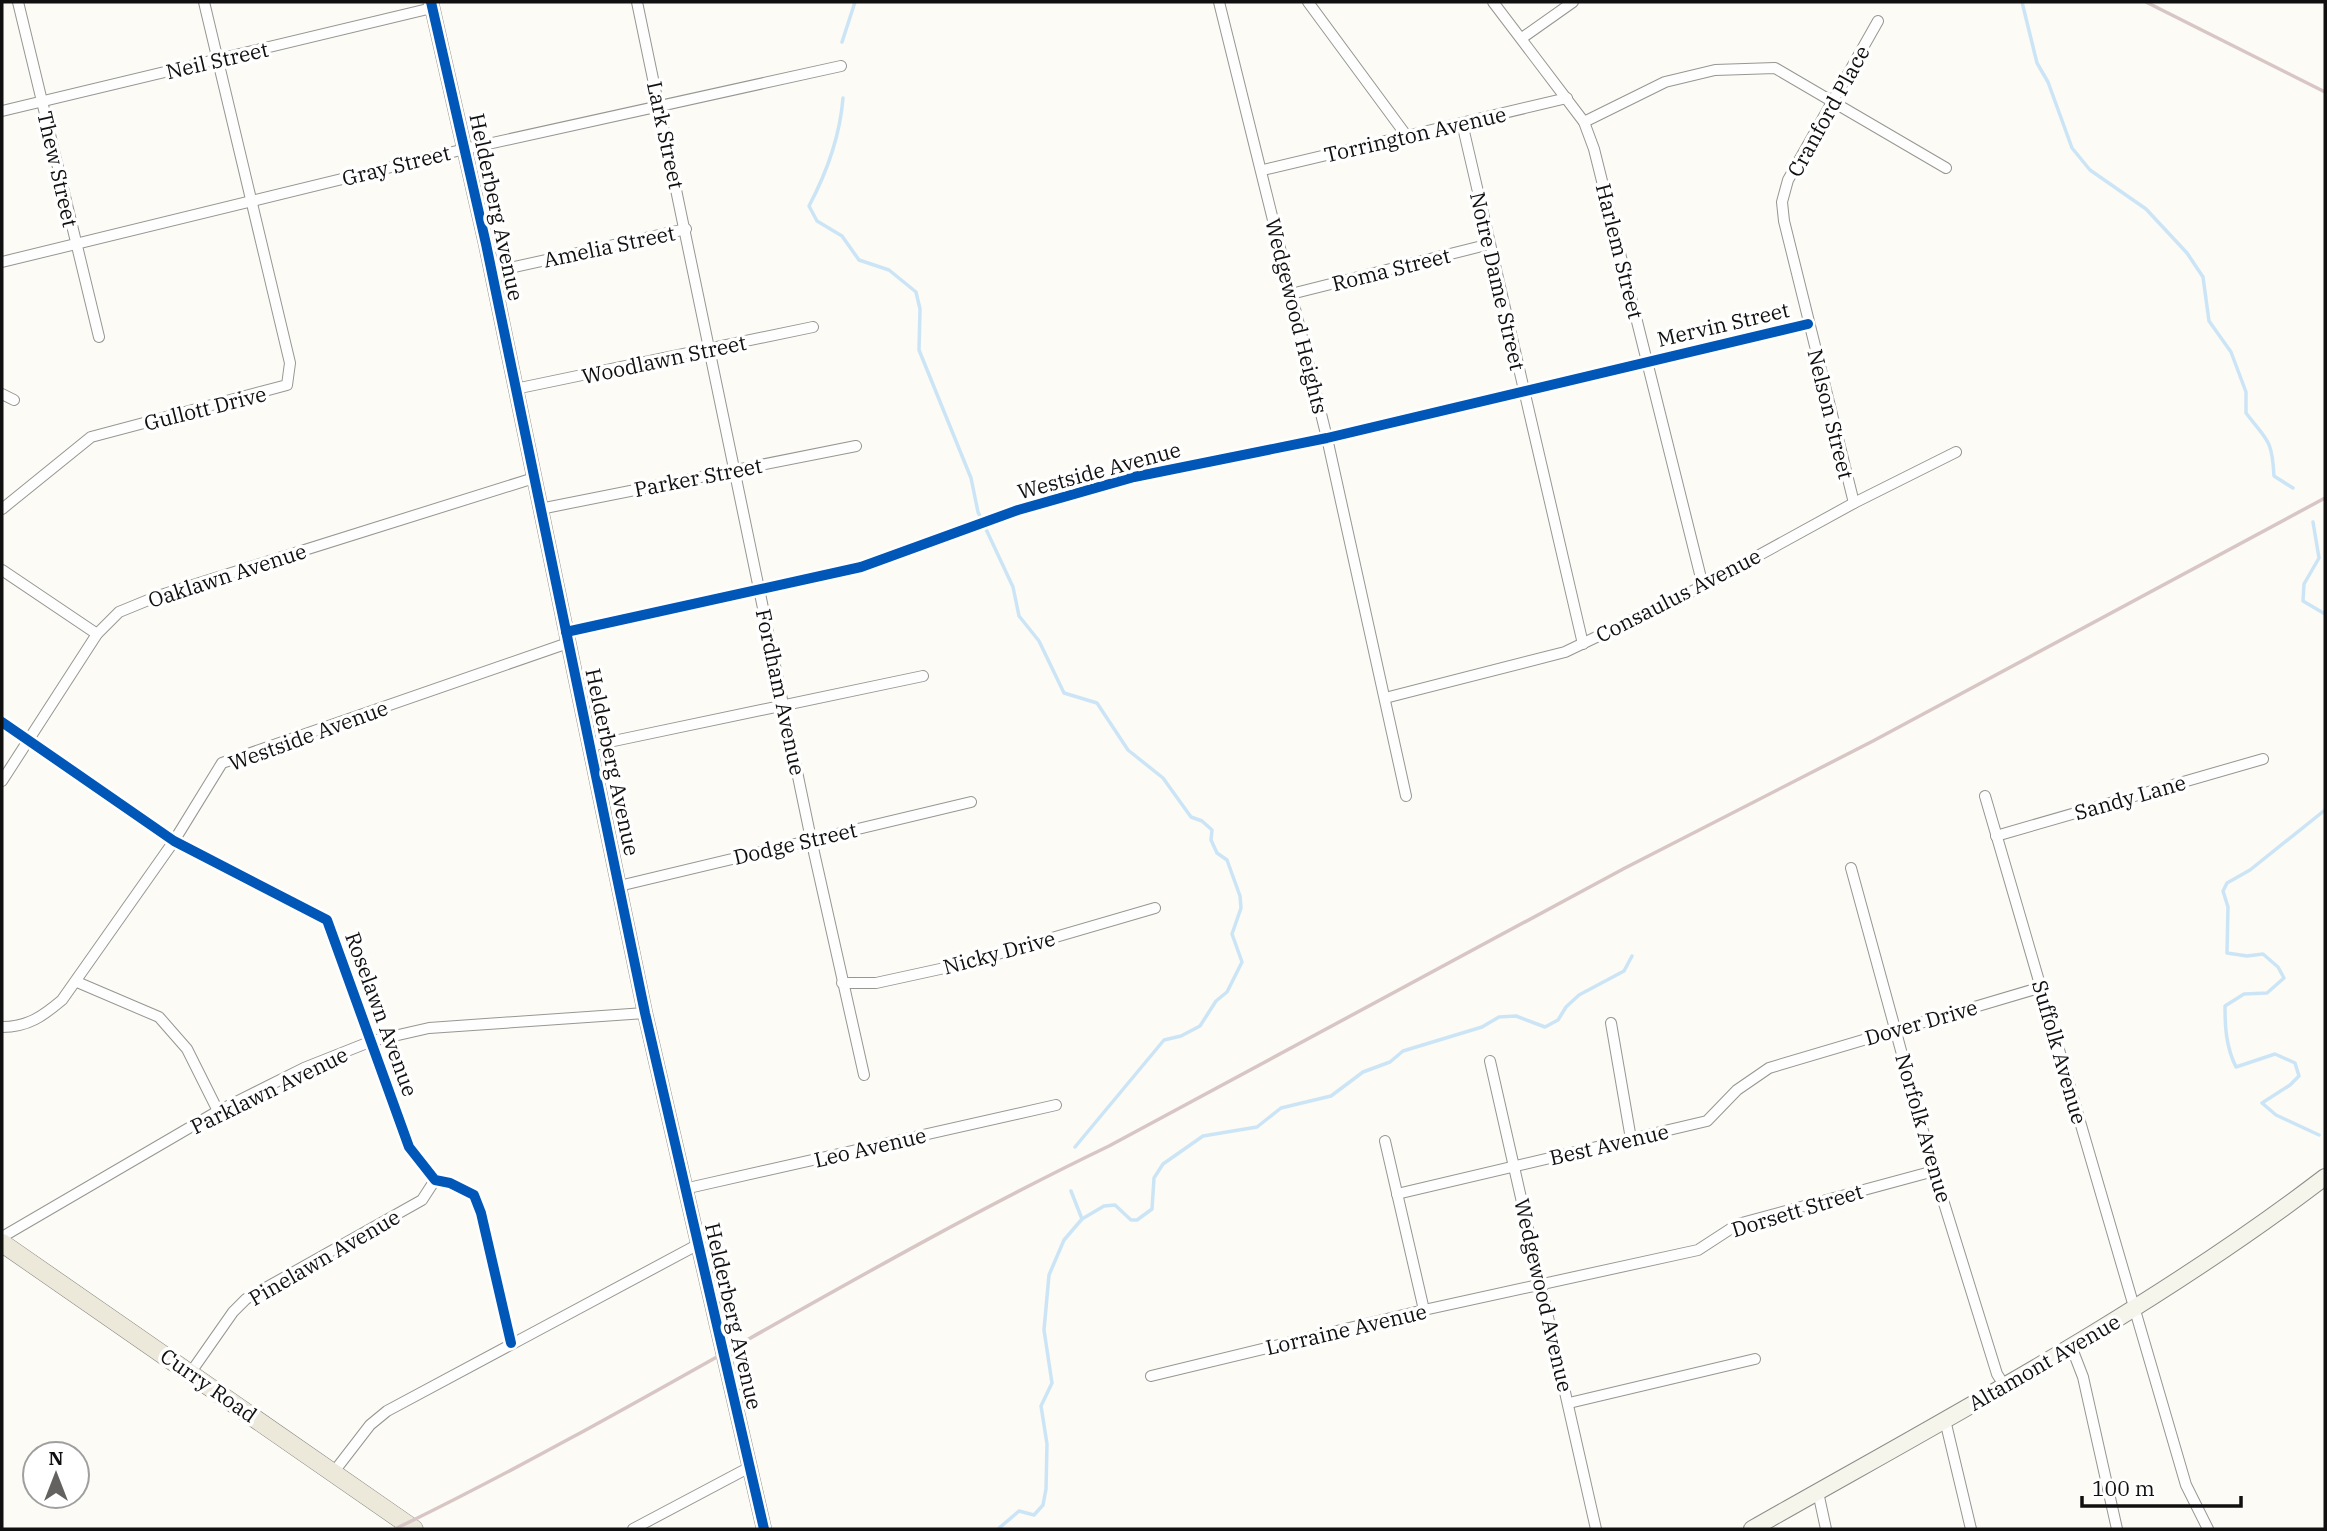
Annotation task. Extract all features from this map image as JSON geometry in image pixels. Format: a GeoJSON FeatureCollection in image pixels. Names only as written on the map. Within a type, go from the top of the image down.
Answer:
{"type":"FeatureCollection","features":[{"type":"Feature","properties":{"kind":"main road","name":"Altamont Avenue"},"geometry":{"type":"LineString","coordinates":[[1752,1529],[2135,1308],[2256,1228],[2325,1177]]}},
{"type":"Feature","properties":{"kind":"main road","name":"Curry Road"},"geometry":{"type":"LineString","coordinates":[[2,1242],[414,1529]]}},
{"type":"Feature","properties":{"kind":"street","name":"Thew Street"},"geometry":{"type":"LineString","coordinates":[[18,2],[99,337]]}},
{"type":"Feature","properties":{"kind":"street"},"geometry":{"type":"LineString","coordinates":[[204,2],[252,201]]}},
{"type":"Feature","properties":{"kind":"street","name":"Lark Street"},"geometry":{"type":"LineString","coordinates":[[638,2],[695,268]]}},
{"type":"Feature","properties":{"kind":"street","name":"Wedgewood Heights"},"geometry":{"type":"LineString","coordinates":[[1219,2],[1328,438],[1406,796]]}},
{"type":"Feature","properties":{"kind":"street"},"geometry":{"type":"LineString","coordinates":[[1308,2],[1406,135]]}},
{"type":"Feature","properties":{"kind":"street","name":"Harlem Street"},"geometry":{"type":"LineString","coordinates":[[1493,2],[1584,122],[1594,149],[1703,586]]}},
{"type":"Feature","properties":{"kind":"street"},"geometry":{"type":"LineString","coordinates":[[1522,38],[1573,2]]}},
{"type":"Feature","properties":{"kind":"street","name":"Neil Street"},"geometry":{"type":"LineString","coordinates":[[2,111],[218,60],[431,5]]}},
{"type":"Feature","properties":{"kind":"street","name":"Helderberg Avenue"},"geometry":{"type":"LineString","coordinates":[[431,5],[492,272],[645,1013],[764,1529]]}},
{"type":"Feature","properties":{"kind":"street","name":"Cranford Place"},"geometry":{"type":"LineString","coordinates":[[1782,202],[1788,180],[1878,21]]}},
{"type":"Feature","properties":{"kind":"street","name":"Gray Street"},"geometry":{"type":"LineString","coordinates":[[2,261],[465,149],[841,65]]}},
{"type":"Feature","properties":{"kind":"street"},"geometry":{"type":"LineString","coordinates":[[1584,122],[1665,82],[1715,71],[1775,68],[1946,168]]}},
{"type":"Feature","properties":{"kind":"street","name":"Torrington Avenue"},"geometry":{"type":"LineString","coordinates":[[1263,170],[1567,98]]}},
{"type":"Feature","properties":{"kind":"street","name":"Notre Dame Street"},"geometry":{"type":"LineString","coordinates":[[1462,123],[1556,518],[1583,644]]}},
{"type":"Feature","properties":{"kind":"street","name":"Gullott Drive"},"geometry":{"type":"LineString","coordinates":[[2,509],[92,438],[287,385],[290,363],[252,201]]}},
{"type":"Feature","properties":{"kind":"street","name":"Nelson Street"},"geometry":{"type":"LineString","coordinates":[[1782,202],[1808,324],[1854,503]]}},
{"type":"Feature","properties":{"kind":"street","name":"Amelia Street"},"geometry":{"type":"LineString","coordinates":[[492,272],[686,229]]}},
{"type":"Feature","properties":{"kind":"street","name":"Roma Street"},"geometry":{"type":"LineString","coordinates":[[1292,294],[1490,244]]}},
{"type":"Feature","properties":{"kind":"street","name":"Fordham Avenue"},"geometry":{"type":"LineString","coordinates":[[695,268],[811,839],[864,1075]]}},
{"type":"Feature","properties":{"kind":"street","name":"Mervin Street"},"geometry":{"type":"LineString","coordinates":[[1647,361],[1808,324]]}},
{"type":"Feature","properties":{"kind":"street","name":"Woodlawn Street"},"geometry":{"type":"LineString","coordinates":[[515,389],[813,327]]}},
{"type":"Feature","properties":{"kind":"street","name":"Westside Avenue"},"geometry":{"type":"LineString","coordinates":[[2,1027],[19,1027],[40,1018],[62,1000],[77,982],[174,841],[222,763],[567,638],[759,589],[861,567],[989,521],[1134,477],[1328,438],[1647,361]]}},
{"type":"Feature","properties":{"kind":"street"},"geometry":{"type":"LineString","coordinates":[[2,394],[14,400]]}},
{"type":"Feature","properties":{"kind":"street","name":"Parker Street"},"geometry":{"type":"LineString","coordinates":[[540,509],[856,446]]}},
{"type":"Feature","properties":{"kind":"street","name":"Consaulus Avenue"},"geometry":{"type":"LineString","coordinates":[[1385,698],[1533,662],[1583,644],[1703,586],[1854,503],[1956,452]]}},
{"type":"Feature","properties":{"kind":"street","name":"Oaklawn Avenue"},"geometry":{"type":"LineString","coordinates":[[2,781],[97,634],[119,612],[158,596],[534,478]]}},
{"type":"Feature","properties":{"kind":"street"},"geometry":{"type":"LineString","coordinates":[[2,570],[97,634]]}},
{"type":"Feature","properties":{"kind":"street"},"geometry":{"type":"LineString","coordinates":[[590,746],[923,676]]}},
{"type":"Feature","properties":{"kind":"street","name":"Roselawn Avenue"},"geometry":{"type":"LineString","coordinates":[[2,722],[174,841],[327,920],[409,1147],[435,1180]]}},
{"type":"Feature","properties":{"kind":"street","name":"Sandy Lane"},"geometry":{"type":"LineString","coordinates":[[1996,836],[2263,759]]}},
{"type":"Feature","properties":{"kind":"street","name":"Suffolk Avenue"},"geometry":{"type":"LineString","coordinates":[[1984,796],[2186,1485],[2208,1529]]}},
{"type":"Feature","properties":{"kind":"street","name":"Dodge Street"},"geometry":{"type":"LineString","coordinates":[[619,886],[971,802]]}},
{"type":"Feature","properties":{"kind":"street","name":"Norfolk Avenue"},"geometry":{"type":"LineString","coordinates":[[1851,868],[1934,1171],[1997,1374],[2004,1385]]}},
{"type":"Feature","properties":{"kind":"street","name":"Nicky Drive"},"geometry":{"type":"LineString","coordinates":[[842,983],[876,983],[963,964],[1155,908]]}},
{"type":"Feature","properties":{"kind":"street"},"geometry":{"type":"LineString","coordinates":[[77,982],[159,1017],[187,1049],[218,1111]]}},
{"type":"Feature","properties":{"kind":"street","name":"Dover Drive"},"geometry":{"type":"LineString","coordinates":[[1802,1058],[1896,1028],[2042,988]]}},
{"type":"Feature","properties":{"kind":"street","name":"Parklawn Avenue"},"geometry":{"type":"LineString","coordinates":[[2,1237],[218,1111],[304,1068],[372,1041],[429,1028],[645,1013]]}},
{"type":"Feature","properties":{"kind":"street"},"geometry":{"type":"LineString","coordinates":[[1611,1023],[1631,1139]]}},
{"type":"Feature","properties":{"kind":"street","name":"Best Avenue"},"geometry":{"type":"LineString","coordinates":[[1397,1194],[1707,1121],[1737,1090],[1769,1068],[1802,1058]]}},
{"type":"Feature","properties":{"kind":"street","name":"Wedgewood Avenue"},"geometry":{"type":"LineString","coordinates":[[1490,1060],[1596,1529]]}},
{"type":"Feature","properties":{"kind":"street","name":"Leo Avenue"},"geometry":{"type":"LineString","coordinates":[[684,1189],[1056,1105]]}},
{"type":"Feature","properties":{"kind":"street"},"geometry":{"type":"LineString","coordinates":[[1385,1141],[1424,1310]]}},
{"type":"Feature","properties":{"kind":"street","name":"Dorsett Street"},"geometry":{"type":"LineString","coordinates":[[1542,1287],[1698,1250],[1738,1224],[1934,1171]]}},
{"type":"Feature","properties":{"kind":"street"},"geometry":{"type":"LineString","coordinates":[[435,1180],[474,1195],[481,1213],[511,1343]]}},
{"type":"Feature","properties":{"kind":"street","name":"Pinelawn Avenue"},"geometry":{"type":"LineString","coordinates":[[191,1372],[233,1312],[246,1299],[422,1200],[435,1180]]}},
{"type":"Feature","properties":{"kind":"street"},"geometry":{"type":"LineString","coordinates":[[333,1473],[370,1424],[387,1411],[697,1245]]}},
{"type":"Feature","properties":{"kind":"street","name":"Lorraine Avenue"},"geometry":{"type":"LineString","coordinates":[[1151,1376],[1424,1310],[1542,1287]]}},
{"type":"Feature","properties":{"kind":"street"},"geometry":{"type":"LineString","coordinates":[[2071,1346],[2082,1377],[2117,1529]]}},
{"type":"Feature","properties":{"kind":"street"},"geometry":{"type":"LineString","coordinates":[[1569,1403],[1755,1359]]}},
{"type":"Feature","properties":{"kind":"street"},"geometry":{"type":"LineString","coordinates":[[1945,1420],[1971,1529]]}},
{"type":"Feature","properties":{"kind":"street"},"geometry":{"type":"LineString","coordinates":[[633,1529],[750,1467]]}},
{"type":"Feature","properties":{"kind":"street"},"geometry":{"type":"LineString","coordinates":[[1818,1492],[1826,1529]]}},
{"type":"Feature","properties":{"kind":"waterway"},"geometry":{"type":"LineString","coordinates":[[842,42],[855,2]]}},
{"type":"Feature","properties":{"kind":"waterway"},"geometry":{"type":"LineString","coordinates":[[2022,2],[2037,63],[2048,82],[2072,148],[2090,170],[2146,209],[2187,253],[2203,277],[2209,321],[2231,352],[2246,392],[2246,413],[2270,447],[2274,476],[2293,488]]}},
{"type":"Feature","properties":{"kind":"waterway"},"geometry":{"type":"LineString","coordinates":[[843,98],[832,154],[809,206],[817,221],[842,236],[859,260],[889,270],[916,292],[920,309],[919,350],[971,478],[978,512],[1013,587],[1019,616],[1039,641],[1064,693],[1097,703],[1128,750],[1163,778],[1191,817],[1202,821],[1212,830],[1211,840],[1217,853],[1227,860],[1240,896],[1241,908],[1232,934],[1242,962],[1227,992],[1216,1001],[1200,1026],[1181,1036],[1164,1040],[1075,1147]]}},
{"type":"Feature","properties":{"kind":"waterway"},"geometry":{"type":"LineString","coordinates":[[2313,522],[2319,558],[2304,584],[2303,601],[2325,614]]}},
{"type":"Feature","properties":{"kind":"waterway"},"geometry":{"type":"LineString","coordinates":[[2319,1135],[2276,1115],[2262,1103],[2299,1076],[2295,1063],[2275,1054],[2236,1067],[2230,1052],[2225,1006],[2244,994],[2267,993],[2284,978],[2278,967],[2263,954],[2247,956],[2227,953],[2228,907],[2223,891],[2227,883],[2250,870],[2325,810]]}},
{"type":"Feature","properties":{"kind":"waterway"},"geometry":{"type":"LineString","coordinates":[[1082,1219],[1104,1206],[1115,1205],[1131,1220],[1137,1220],[1152,1209],[1154,1178],[1163,1164],[1203,1136],[1257,1127],[1281,1108],[1331,1096],[1363,1072],[1390,1062],[1403,1051],[1482,1027],[1499,1017],[1516,1016],[1545,1027],[1558,1020],[1566,1007],[1579,995],[1624,971],[1632,956]]}},
{"type":"Feature","properties":{"kind":"waterway"},"geometry":{"type":"LineString","coordinates":[[998,1529],[1019,1511],[1034,1515],[1043,1505],[1047,1444],[1041,1406],[1052,1383],[1044,1330],[1049,1275],[1064,1240],[1082,1219],[1071,1191]]}},
{"type":"Feature","properties":{"kind":"railway"},"geometry":{"type":"LineString","coordinates":[[2146,2],[2325,92]]}},
{"type":"Feature","properties":{"kind":"railway"},"geometry":{"type":"LineString","coordinates":[[395,1529],[575,1436],[929,1239],[1109,1146],[1625,868],[1873,741],[2325,498]]}},
{"type":"Feature","properties":{"kind":"cycle path"},"geometry":{"type":"LineString","coordinates":[[431,2],[486,244],[645,1013],[764,1529]]}},
{"type":"Feature","properties":{"kind":"cycle path"},"geometry":{"type":"LineString","coordinates":[[566,632],[861,567],[1018,510],[1134,477],[1327,438],[1808,324]]}},
{"type":"Feature","properties":{"kind":"cycle path"},"geometry":{"type":"LineString","coordinates":[[2,722],[174,841],[327,920],[409,1147],[435,1180],[450,1183],[474,1195],[481,1213],[511,1343]]}}]}
